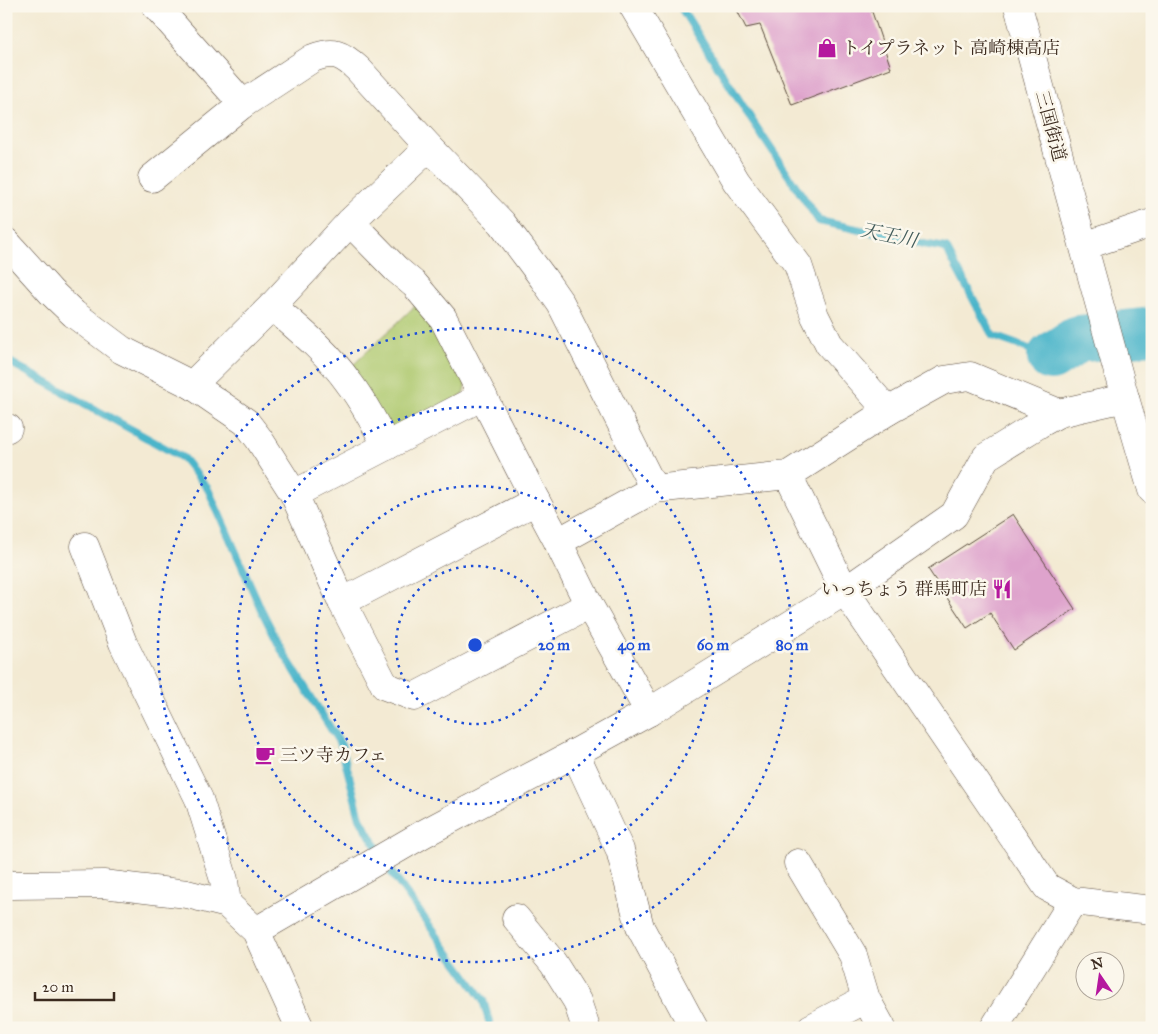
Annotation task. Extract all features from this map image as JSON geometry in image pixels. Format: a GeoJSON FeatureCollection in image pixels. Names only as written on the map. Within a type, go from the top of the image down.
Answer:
{"type":"FeatureCollection","features":[{"type":"Feature","properties":{"kind":"street"},"geometry":{"type":"LineString","coordinates":[[156,6],[243,104]]}},
{"type":"Feature","properties":{"kind":"street"},"geometry":{"type":"LineString","coordinates":[[634,6],[736,181],[798,265],[816,316],[829,344],[888,411]]}},
{"type":"Feature","properties":{"kind":"street","name":"三国街道"},"geometry":{"type":"LineString","coordinates":[[1018,6],[1125,398]]}},
{"type":"Feature","properties":{"kind":"street"},"geometry":{"type":"LineString","coordinates":[[152,178],[243,104],[313,58],[323,54],[337,54],[349,60],[502,223],[543,278],[560,304],[654,489]]}},
{"type":"Feature","properties":{"kind":"street"},"geometry":{"type":"LineString","coordinates":[[192,385],[272,306],[350,222],[429,147]]}},
{"type":"Feature","properties":{"kind":"street"},"geometry":{"type":"LineString","coordinates":[[350,222],[396,269],[415,285],[443,318],[589,605],[649,712]]}},
{"type":"Feature","properties":{"kind":"street"},"geometry":{"type":"LineString","coordinates":[[1084,246],[1152,222]]}},
{"type":"Feature","properties":{"kind":"street"},"geometry":{"type":"LineString","coordinates":[[6,242],[50,292],[74,314],[122,350],[192,385],[246,422],[294,494],[342,602],[385,686],[414,697],[589,605]]}},
{"type":"Feature","properties":{"kind":"street"},"geometry":{"type":"LineString","coordinates":[[272,306],[332,361],[359,397],[387,446]]}},
{"type":"Feature","properties":{"kind":"street"},"geometry":{"type":"LineString","coordinates":[[558,542],[654,489],[788,475],[888,411],[944,380],[970,376],[1058,413]]}},
{"type":"Feature","properties":{"kind":"street"},"geometry":{"type":"LineString","coordinates":[[294,494],[484,396]]}},
{"type":"Feature","properties":{"kind":"street"},"geometry":{"type":"LineString","coordinates":[[256,931],[423,834],[649,712],[845,591],[954,515],[986,457],[1058,413],[1125,398],[1152,490]]}},
{"type":"Feature","properties":{"kind":"street"},"geometry":{"type":"LineString","coordinates":[[788,475],[845,591],[1047,887],[1073,901],[1152,910]]}},
{"type":"Feature","properties":{"kind":"street"},"geometry":{"type":"LineString","coordinates":[[342,602],[536,501]]}},
{"type":"Feature","properties":{"kind":"street"},"geometry":{"type":"LineString","coordinates":[[85,546],[124,643],[199,799],[224,880],[227,904]]}},
{"type":"Feature","properties":{"kind":"street"},"geometry":{"type":"LineString","coordinates":[[575,753],[620,850],[640,927],[694,1028]]}},
{"type":"Feature","properties":{"kind":"street"},"geometry":{"type":"LineString","coordinates":[[798,864],[853,955],[866,999],[882,1028]]}},
{"type":"Feature","properties":{"kind":"street"},"geometry":{"type":"LineString","coordinates":[[6,883],[11,885],[103,884],[187,894],[227,904],[256,931],[300,1028]]}},
{"type":"Feature","properties":{"kind":"street"},"geometry":{"type":"LineString","coordinates":[[994,1028],[1073,901]]}},
{"type":"Feature","properties":{"kind":"street"},"geometry":{"type":"LineString","coordinates":[[516,918],[553,962],[577,1001],[586,1028]]}},
{"type":"Feature","properties":{"kind":"street"},"geometry":{"type":"LineString","coordinates":[[811,1028],[866,999]]}},
{"type":"Feature","properties":{"kind":"green space"},"geometry":{"type":"Polygon","coordinates":[[[418,303],[466,382],[463,395],[397,429],[386,425],[351,367],[418,303]]]}},
{"type":"Feature","properties":{"kind":"building","name":"トイプラネット 高崎棟高店"},"geometry":{"type":"Polygon","coordinates":[[[735,6],[870,6],[891,68],[792,105],[760,25],[746,28],[735,6]]]}},
{"type":"Feature","properties":{"kind":"building","name":"いっちょう 群馬町店"},"geometry":{"type":"Polygon","coordinates":[[[1013,514],[1075,609],[1014,650],[990,613],[967,628],[928,569],[1013,514]]]}},
{"type":"Feature","properties":{"kind":"waterway","name":"天王川"},"geometry":{"type":"LineString","coordinates":[[680,6],[751,119],[819,221],[946,248],[993,336],[1051,357]]}},
{"type":"Feature","properties":{"kind":"waterway","name":"天王川"},"geometry":{"type":"LineString","coordinates":[[1051,357],[1078,339],[1152,331]]}},
{"type":"Feature","properties":{"kind":"waterway"},"geometry":{"type":"LineString","coordinates":[[6,360],[183,458],[208,489],[261,609],[281,649],[341,745],[360,818],[391,872],[483,1000],[491,1028]]}},
{"type":"Feature","properties":{"kind":"place","name":"トイプラネット 高崎棟高店"},"geometry":{"type":"Point","coordinates":[827,48]}},
{"type":"Feature","properties":{"kind":"place","name":"いっちょう 群馬町店"},"geometry":{"type":"Point","coordinates":[1002,589]}},
{"type":"Feature","properties":{"kind":"place","name":"三ツ寺カフェ"},"geometry":{"type":"Point","coordinates":[265,755]}}]}
